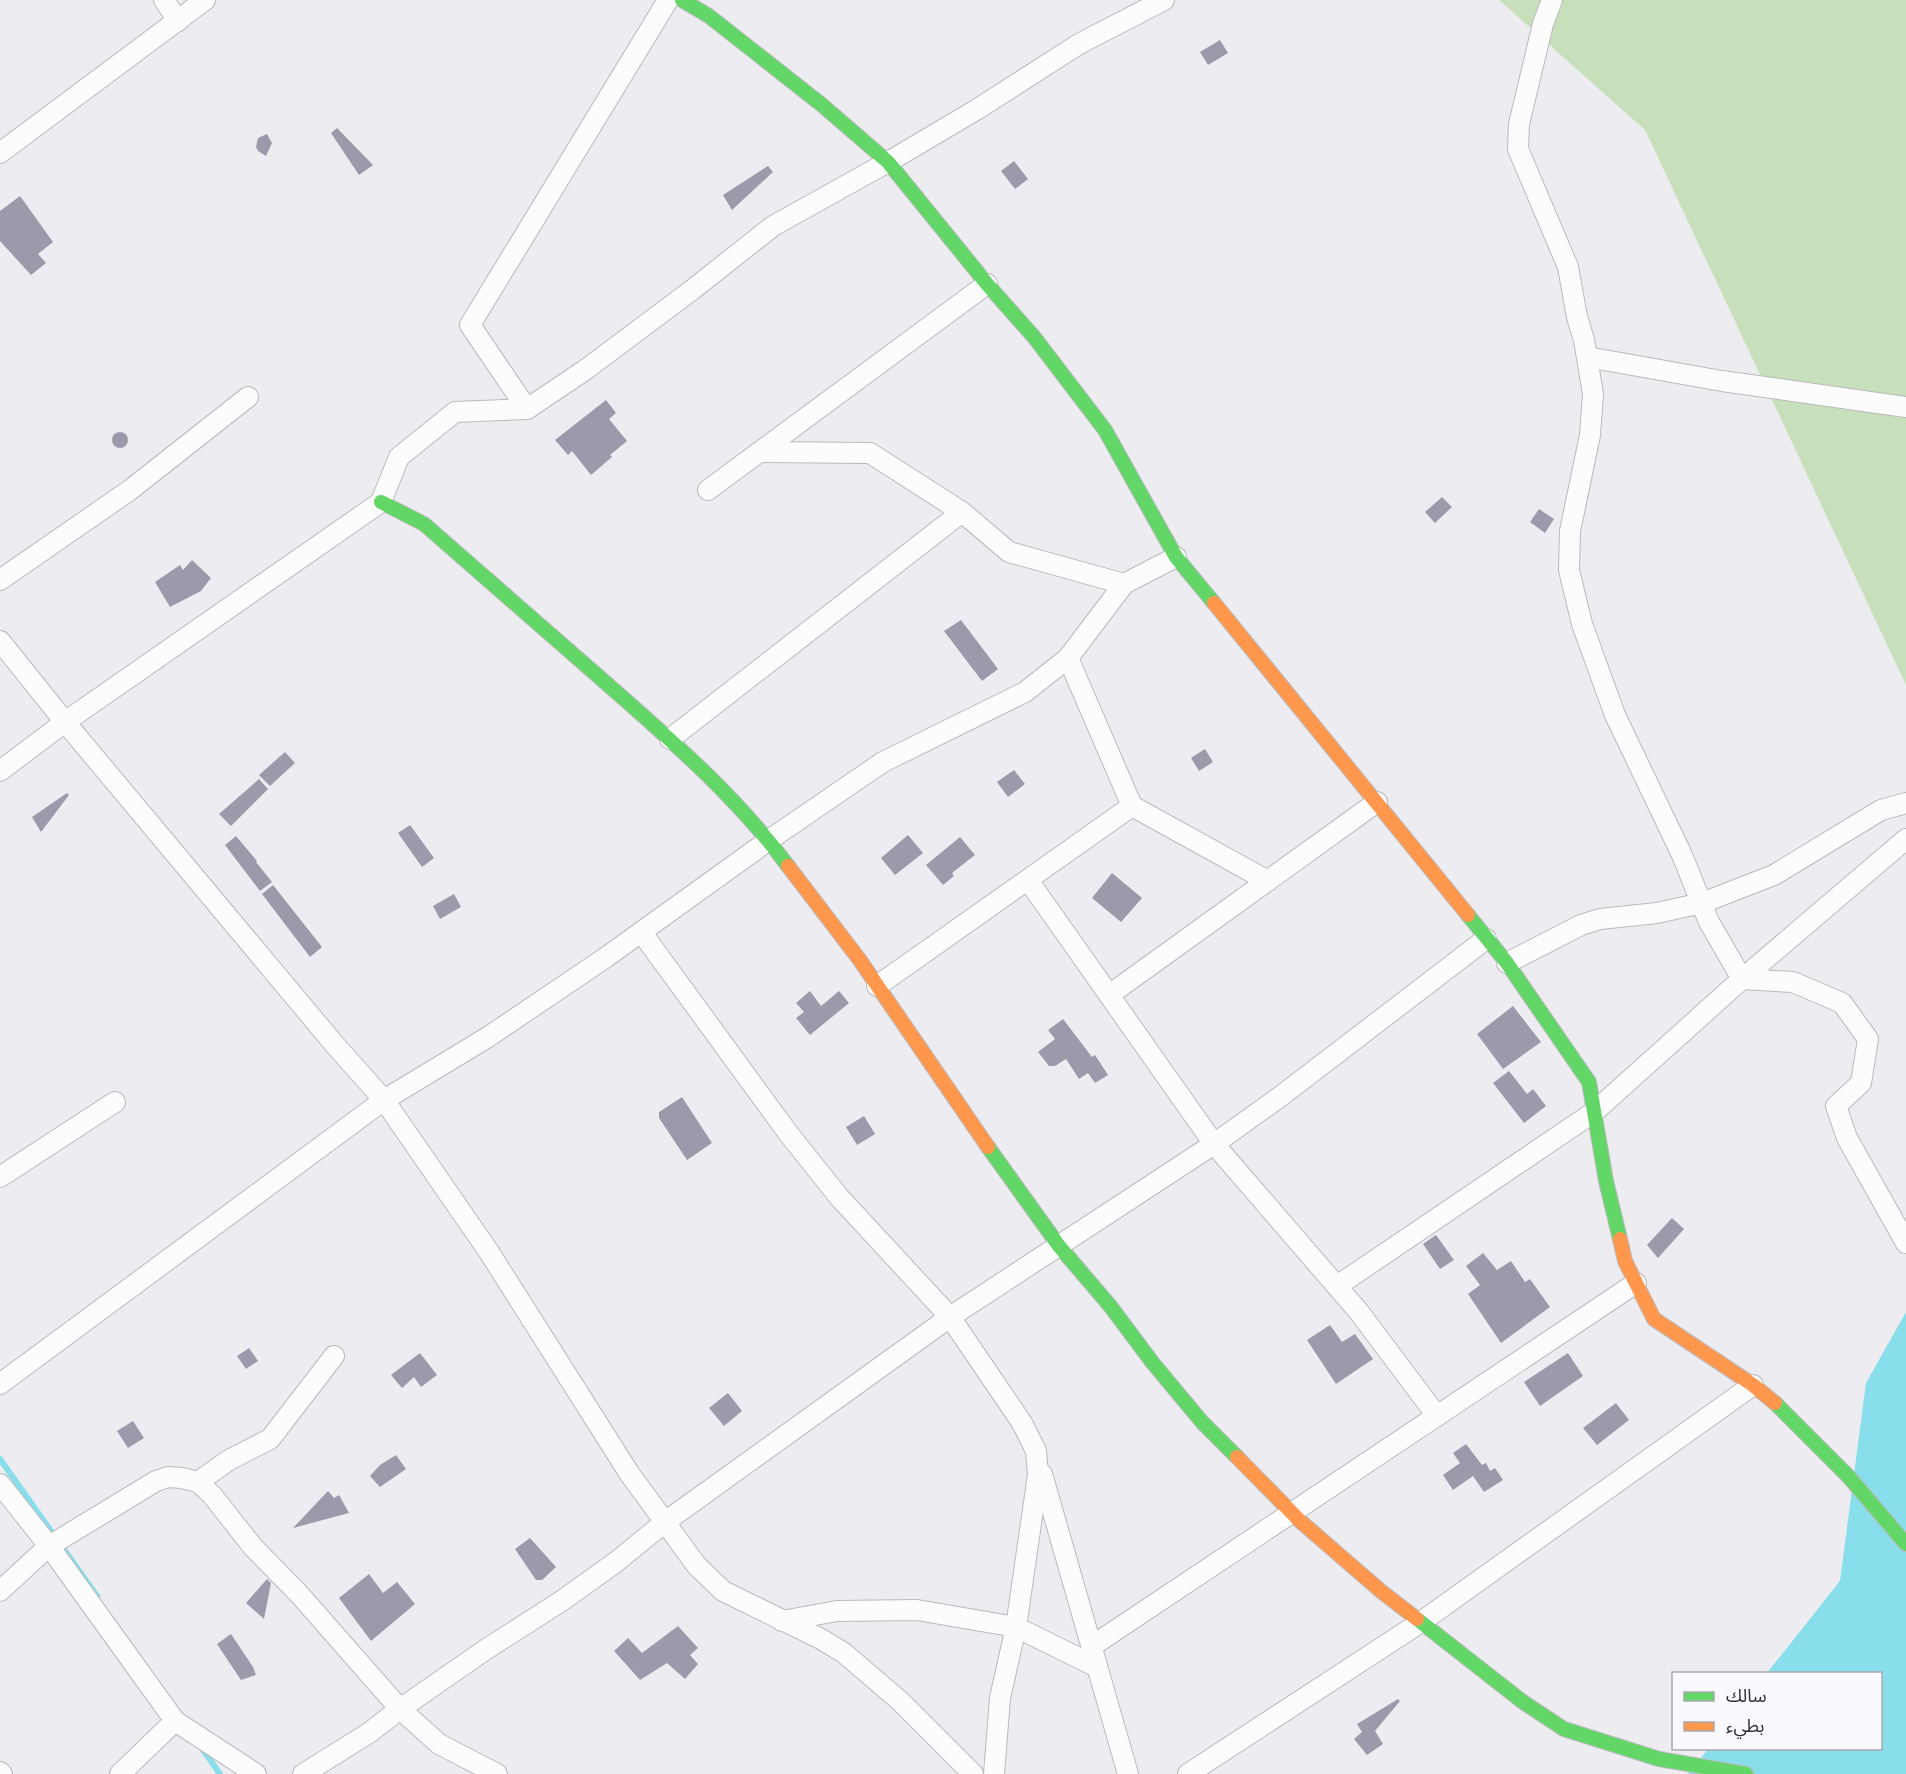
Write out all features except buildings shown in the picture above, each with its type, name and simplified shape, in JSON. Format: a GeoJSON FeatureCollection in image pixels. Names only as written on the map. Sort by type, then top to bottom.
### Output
{"type":"FeatureCollection","features":[{"type":"Feature","properties":{"kind":"street"},"geometry":{"type":"LineString","coordinates":[[164,0],[178,21]]}},
{"type":"Feature","properties":{"kind":"street"},"geometry":{"type":"LineString","coordinates":[[0,153],[205,0]]}},
{"type":"Feature","properties":{"kind":"street"},"geometry":{"type":"LineString","coordinates":[[527,409],[470,325],[668,0]]}},
{"type":"Feature","properties":{"kind":"street"},"geometry":{"type":"LineString","coordinates":[[682,0],[709,16],[822,105],[888,162],[987,284],[1034,337],[1106,430],[1176,557],[1507,963],[1589,1082],[1606,1181],[1624,1261],[1654,1318],[1753,1385],[1786,1412],[1849,1477],[1906,1544]]}},
{"type":"Feature","properties":{"kind":"street"},"geometry":{"type":"LineString","coordinates":[[0,771],[65,722],[381,502],[399,457],[455,412],[527,409],[585,370],[773,226],[976,110],[1078,44],[1164,0]]}},
{"type":"Feature","properties":{"kind":"street"},"geometry":{"type":"LineString","coordinates":[[1551,0],[1519,124],[1518,149],[1568,267],[1593,393],[1590,435],[1570,531],[1569,570],[1582,624],[1608,696],[1682,855],[1710,922],[1742,979]]}},
{"type":"Feature","properties":{"kind":"street"},"geometry":{"type":"LineString","coordinates":[[708,490],[987,284]]}},
{"type":"Feature","properties":{"kind":"street"},"geometry":{"type":"LineString","coordinates":[[1587,357],[1722,381],[1906,407]]}},
{"type":"Feature","properties":{"kind":"street"},"geometry":{"type":"LineString","coordinates":[[0,580],[130,490],[248,397]]}},
{"type":"Feature","properties":{"kind":"street"},"geometry":{"type":"LineString","coordinates":[[759,452],[870,453],[962,512],[1009,552],[1124,584]]}},
{"type":"Feature","properties":{"kind":"street"},"geometry":{"type":"LineString","coordinates":[[381,502],[424,524],[670,739],[724,790],[769,840],[877,986],[950,1094],[1059,1246],[1111,1307],[1152,1362],[1202,1422],[1292,1512],[1382,1592],[1523,1702],[1564,1729],[1659,1759],[1746,1774]]}},
{"type":"Feature","properties":{"kind":"street"},"geometry":{"type":"LineString","coordinates":[[670,739],[962,512]]}},
{"type":"Feature","properties":{"kind":"street"},"geometry":{"type":"LineString","coordinates":[[0,1384],[384,1100],[488,1037],[642,933],[769,840],[883,762],[1025,692],[1068,658],[1124,584],[1176,557]]}},
{"type":"Feature","properties":{"kind":"street"},"geometry":{"type":"LineString","coordinates":[[0,641],[335,1045],[384,1100],[489,1252],[630,1473],[697,1566],[723,1591],[821,1639],[844,1653],[900,1701],[973,1774]]}},
{"type":"Feature","properties":{"kind":"street"},"geometry":{"type":"LineString","coordinates":[[1068,658],[1132,806],[1268,881]]}},
{"type":"Feature","properties":{"kind":"street"},"geometry":{"type":"LineString","coordinates":[[1109,995],[1377,802]]}},
{"type":"Feature","properties":{"kind":"street"},"geometry":{"type":"LineString","coordinates":[[1507,963],[1581,925],[1600,919],[1657,913],[1702,903],[1774,875],[1881,810],[1906,803]]}},
{"type":"Feature","properties":{"kind":"street"},"geometry":{"type":"LineString","coordinates":[[877,986],[1132,806]]}},
{"type":"Feature","properties":{"kind":"street"},"geometry":{"type":"LineString","coordinates":[[1337,1286],[1594,1112],[1742,979],[1906,839]]}},
{"type":"Feature","properties":{"kind":"street"},"geometry":{"type":"LineString","coordinates":[[1028,879],[1214,1144],[1359,1312],[1437,1416]]}},
{"type":"Feature","properties":{"kind":"street"},"geometry":{"type":"LineString","coordinates":[[642,933],[788,1133],[839,1197],[950,1317],[1022,1423],[1036,1451],[1128,1774]]}},
{"type":"Feature","properties":{"kind":"street"},"geometry":{"type":"LineString","coordinates":[[303,1774],[369,1734],[400,1709],[485,1650],[563,1600],[616,1562],[665,1521],[950,1317],[1214,1144],[1281,1096],[1486,939]]}},
{"type":"Feature","properties":{"kind":"street"},"geometry":{"type":"LineString","coordinates":[[1742,979],[1793,982],[1842,1003],[1868,1039],[1861,1083],[1836,1106],[1848,1138],[1906,1243]]}},
{"type":"Feature","properties":{"kind":"street"},"geometry":{"type":"LineString","coordinates":[[0,1177],[115,1102]]}},
{"type":"Feature","properties":{"kind":"street"},"geometry":{"type":"LineString","coordinates":[[1092,1646],[1636,1283]]}},
{"type":"Feature","properties":{"kind":"street"},"geometry":{"type":"LineString","coordinates":[[198,1482],[228,1460],[270,1438],[334,1356]]}},
{"type":"Feature","properties":{"kind":"street"},"geometry":{"type":"LineString","coordinates":[[1188,1774],[1421,1622],[1753,1385]]}},
{"type":"Feature","properties":{"kind":"street"},"geometry":{"type":"LineString","coordinates":[[994,1774],[1000,1698],[1016,1627],[1039,1465]]}},
{"type":"Feature","properties":{"kind":"street"},"geometry":{"type":"LineString","coordinates":[[0,1591],[50,1546],[156,1481],[168,1477],[198,1482],[212,1495],[253,1547],[299,1594],[400,1709],[439,1744],[497,1774]]}},
{"type":"Feature","properties":{"kind":"street"},"geometry":{"type":"LineString","coordinates":[[0,1484],[50,1546],[175,1721],[256,1774]]}},
{"type":"Feature","properties":{"kind":"street"},"geometry":{"type":"LineString","coordinates":[[782,1621],[837,1611],[917,1610],[1016,1627],[1097,1667]]}},
{"type":"Feature","properties":{"kind":"street"},"geometry":{"type":"LineString","coordinates":[[120,1774],[175,1721]]}},
{"type":"Feature","properties":{"kind":"green space"},"geometry":{"type":"Polygon","coordinates":[[[1499,0],[1906,0],[1906,685],[1645,130],[1499,0]]]}},
{"type":"Feature","properties":{"kind":"water"},"geometry":{"type":"Polygon","coordinates":[[[1906,1312],[1906,1774],[1688,1774],[1707,1750],[1882,1750],[1882,1672],[1768,1672],[1840,1581],[1866,1383],[1906,1312]]]}},
{"type":"Feature","properties":{"kind":"waterway"},"geometry":{"type":"LineString","coordinates":[[0,1459],[97,1596]]}},
{"type":"Feature","properties":{"kind":"waterway"},"geometry":{"type":"LineString","coordinates":[[201,1747],[220,1774]]}},
{"type":"Feature","properties":{"kind":"traffic: fast"},"geometry":{"type":"LineString","coordinates":[[682,0],[709,16],[822,105],[888,162],[987,284],[1034,337],[1105,430],[1176,557],[1214,603]]}},
{"type":"Feature","properties":{"kind":"traffic: fast"},"geometry":{"type":"LineString","coordinates":[[381,502],[424,524],[655,726],[725,792],[788,866]]}},
{"type":"Feature","properties":{"kind":"traffic: fast"},"geometry":{"type":"LineString","coordinates":[[1468,915],[1507,963],[1589,1082],[1606,1181],[1620,1239]]}},
{"type":"Feature","properties":{"kind":"traffic: fast"},"geometry":{"type":"LineString","coordinates":[[988,1147],[1059,1246],[1111,1307],[1152,1362],[1202,1422],[1237,1457]]}},
{"type":"Feature","properties":{"kind":"traffic: fast"},"geometry":{"type":"LineString","coordinates":[[1775,1403],[1849,1477],[1906,1544]]}},
{"type":"Feature","properties":{"kind":"traffic: fast"},"geometry":{"type":"LineString","coordinates":[[1417,1619],[1523,1702],[1564,1729],[1659,1759],[1746,1774]]}},
{"type":"Feature","properties":{"kind":"traffic: slow"},"geometry":{"type":"LineString","coordinates":[[1214,603],[1468,915]]}},
{"type":"Feature","properties":{"kind":"traffic: slow"},"geometry":{"type":"LineString","coordinates":[[788,866],[859,959],[988,1147]]}},
{"type":"Feature","properties":{"kind":"traffic: slow"},"geometry":{"type":"LineString","coordinates":[[1620,1239],[1625,1261],[1654,1319],[1753,1385],[1775,1403]]}},
{"type":"Feature","properties":{"kind":"traffic: slow"},"geometry":{"type":"LineString","coordinates":[[1237,1457],[1300,1521],[1417,1619]]}}]}
